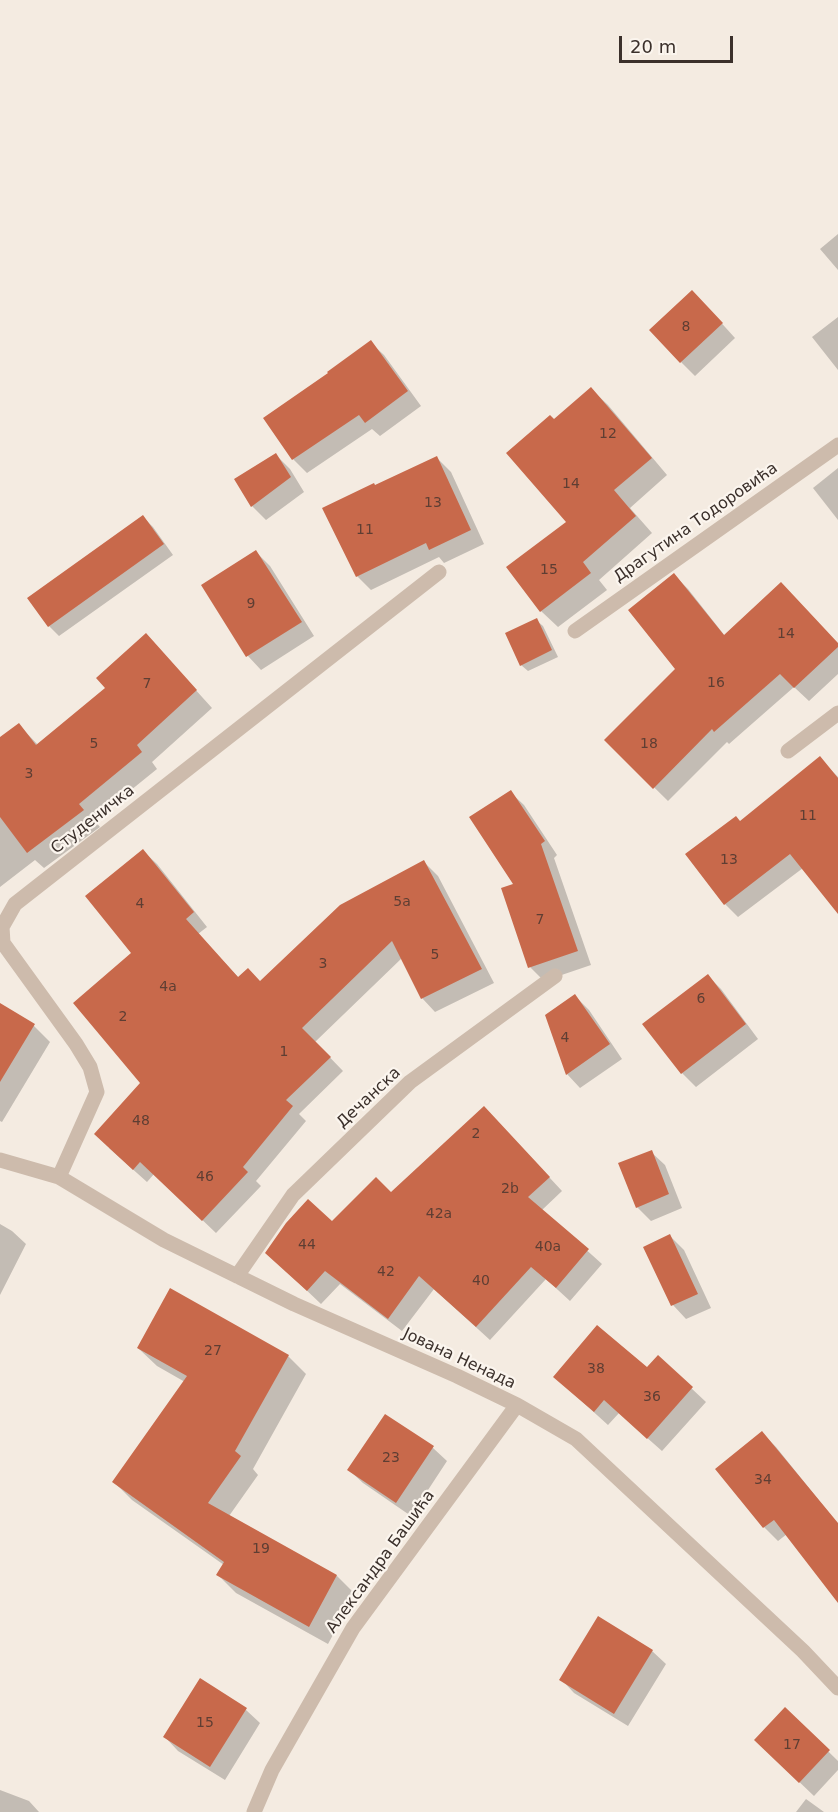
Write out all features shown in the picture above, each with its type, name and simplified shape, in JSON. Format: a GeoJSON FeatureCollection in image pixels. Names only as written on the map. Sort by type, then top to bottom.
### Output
{"type":"FeatureCollection","features":[{"type":"Feature","properties":{"kind":"street","name":"Драгутина Тодоровића"},"geometry":{"type":"LineString","coordinates":[[575,631],[838,445]]}},
{"type":"Feature","properties":{"kind":"street","name":"Студеничка"},"geometry":{"type":"LineString","coordinates":[[59,1177],[97,1092],[90,1067],[76,1044],[3,943],[2,927],[15,904],[439,572]]}},
{"type":"Feature","properties":{"kind":"street"},"geometry":{"type":"LineString","coordinates":[[788,751],[838,713]]}},
{"type":"Feature","properties":{"kind":"street","name":"Дечанска"},"geometry":{"type":"LineString","coordinates":[[237,1276],[293,1195],[410,1083],[555,976]]}},
{"type":"Feature","properties":{"kind":"street","name":"Јована Ненада"},"geometry":{"type":"LineString","coordinates":[[0,1160],[59,1177],[164,1240],[294,1304],[457,1376],[517,1405],[576,1439],[803,1651],[838,1688]]}},
{"type":"Feature","properties":{"kind":"street","name":"Александра Башића"},"geometry":{"type":"LineString","coordinates":[[254,1812],[272,1770],[353,1628],[517,1405]]}},
{"type":"Feature","properties":{"kind":"building"},"geometry":{"type":"Polygon","coordinates":[[[692,290],[723,323],[680,363],[649,330],[692,290]]]}},
{"type":"Feature","properties":{"kind":"building"},"geometry":{"type":"Polygon","coordinates":[[[371,340],[408,391],[365,423],[359,415],[292,460],[263,418],[371,340]]]}},
{"type":"Feature","properties":{"kind":"building"},"geometry":{"type":"Polygon","coordinates":[[[591,387],[652,458],[614,490],[636,516],[583,562],[591,573],[540,612],[506,567],[566,522],[506,453],[550,415],[554,419],[591,387]]]}},
{"type":"Feature","properties":{"kind":"building"},"geometry":{"type":"Polygon","coordinates":[[[276,453],[291,477],[251,507],[234,479],[276,453]]]}},
{"type":"Feature","properties":{"kind":"building"},"geometry":{"type":"Polygon","coordinates":[[[437,456],[471,530],[429,550],[426,543],[356,577],[322,508],[437,456]]]}},
{"type":"Feature","properties":{"kind":"building"},"geometry":{"type":"Polygon","coordinates":[[[143,515],[164,544],[48,627],[27,598],[143,515]]]}},
{"type":"Feature","properties":{"kind":"building"},"geometry":{"type":"Polygon","coordinates":[[[256,550],[302,622],[246,657],[201,585],[256,550]]]}},
{"type":"Feature","properties":{"kind":"building"},"geometry":{"type":"Polygon","coordinates":[[[674,573],[724,635],[781,582],[838,643],[838,647],[794,688],[780,674],[714,732],[712,729],[653,789],[604,740],[675,669],[628,610],[674,573]]]}},
{"type":"Feature","properties":{"kind":"building"},"geometry":{"type":"Polygon","coordinates":[[[537,618],[552,650],[520,666],[505,633],[537,618]]]}},
{"type":"Feature","properties":{"kind":"building"},"geometry":{"type":"Polygon","coordinates":[[[146,633],[197,690],[137,745],[142,752],[79,804],[84,810],[27,853],[0,817],[0,737],[19,723],[36,745],[105,688],[96,678],[146,633]]]}},
{"type":"Feature","properties":{"kind":"building"},"geometry":{"type":"Polygon","coordinates":[[[820,756],[838,778],[838,914],[790,854],[724,905],[685,854],[736,816],[740,821],[820,756]]]}},
{"type":"Feature","properties":{"kind":"building"},"geometry":{"type":"Polygon","coordinates":[[[511,790],[545,841],[541,844],[578,951],[528,968],[501,888],[513,884],[469,817],[511,790]]]}},
{"type":"Feature","properties":{"kind":"building"},"geometry":{"type":"Polygon","coordinates":[[[143,849],[194,912],[186,919],[238,977],[248,968],[260,981],[340,905],[424,860],[482,969],[421,999],[392,941],[302,1028],[331,1057],[286,1100],[293,1106],[243,1167],[248,1172],[202,1221],[140,1162],[133,1170],[94,1134],[140,1083],[73,1003],[131,953],[85,896],[143,849]]]}},
{"type":"Feature","properties":{"kind":"building"},"geometry":{"type":"Polygon","coordinates":[[[708,974],[746,1024],[681,1074],[642,1024],[708,974]]]}},
{"type":"Feature","properties":{"kind":"building"},"geometry":{"type":"Polygon","coordinates":[[[575,994],[610,1044],[566,1075],[545,1015],[575,994]]]}},
{"type":"Feature","properties":{"kind":"building"},"geometry":{"type":"Polygon","coordinates":[[[0,1003],[35,1024],[0,1082],[0,1003]]]}},
{"type":"Feature","properties":{"kind":"building"},"geometry":{"type":"Polygon","coordinates":[[[484,1106],[550,1177],[528,1197],[589,1249],[556,1288],[531,1267],[476,1327],[419,1276],[388,1319],[325,1271],[307,1291],[265,1253],[286,1223],[308,1199],[332,1221],[376,1177],[391,1192],[484,1106]]]}},
{"type":"Feature","properties":{"kind":"building"},"geometry":{"type":"Polygon","coordinates":[[[652,1150],[669,1194],[636,1208],[618,1163],[652,1150]]]}},
{"type":"Feature","properties":{"kind":"building"},"geometry":{"type":"Polygon","coordinates":[[[670,1234],[698,1294],[671,1306],[643,1247],[670,1234]]]}},
{"type":"Feature","properties":{"kind":"building"},"geometry":{"type":"Polygon","coordinates":[[[170,1288],[289,1355],[235,1451],[241,1456],[208,1503],[337,1575],[309,1627],[216,1575],[224,1562],[112,1482],[187,1376],[137,1348],[170,1288]]]}},
{"type":"Feature","properties":{"kind":"building"},"geometry":{"type":"Polygon","coordinates":[[[597,1325],[647,1367],[658,1355],[693,1387],[647,1439],[604,1400],[594,1412],[553,1377],[597,1325]]]}},
{"type":"Feature","properties":{"kind":"building"},"geometry":{"type":"Polygon","coordinates":[[[385,1414],[434,1446],[396,1503],[347,1470],[385,1414]]]}},
{"type":"Feature","properties":{"kind":"building"},"geometry":{"type":"Polygon","coordinates":[[[762,1431],[838,1523],[838,1603],[774,1520],[763,1528],[715,1469],[762,1431]]]}},
{"type":"Feature","properties":{"kind":"building"},"geometry":{"type":"Polygon","coordinates":[[[598,1616],[653,1650],[614,1714],[559,1680],[598,1616]]]}},
{"type":"Feature","properties":{"kind":"building"},"geometry":{"type":"Polygon","coordinates":[[[200,1678],[247,1708],[210,1767],[163,1737],[200,1678]]]}},
{"type":"Feature","properties":{"kind":"building"},"geometry":{"type":"Polygon","coordinates":[[[785,1707],[830,1750],[799,1783],[754,1740],[785,1707]]]}}]}
